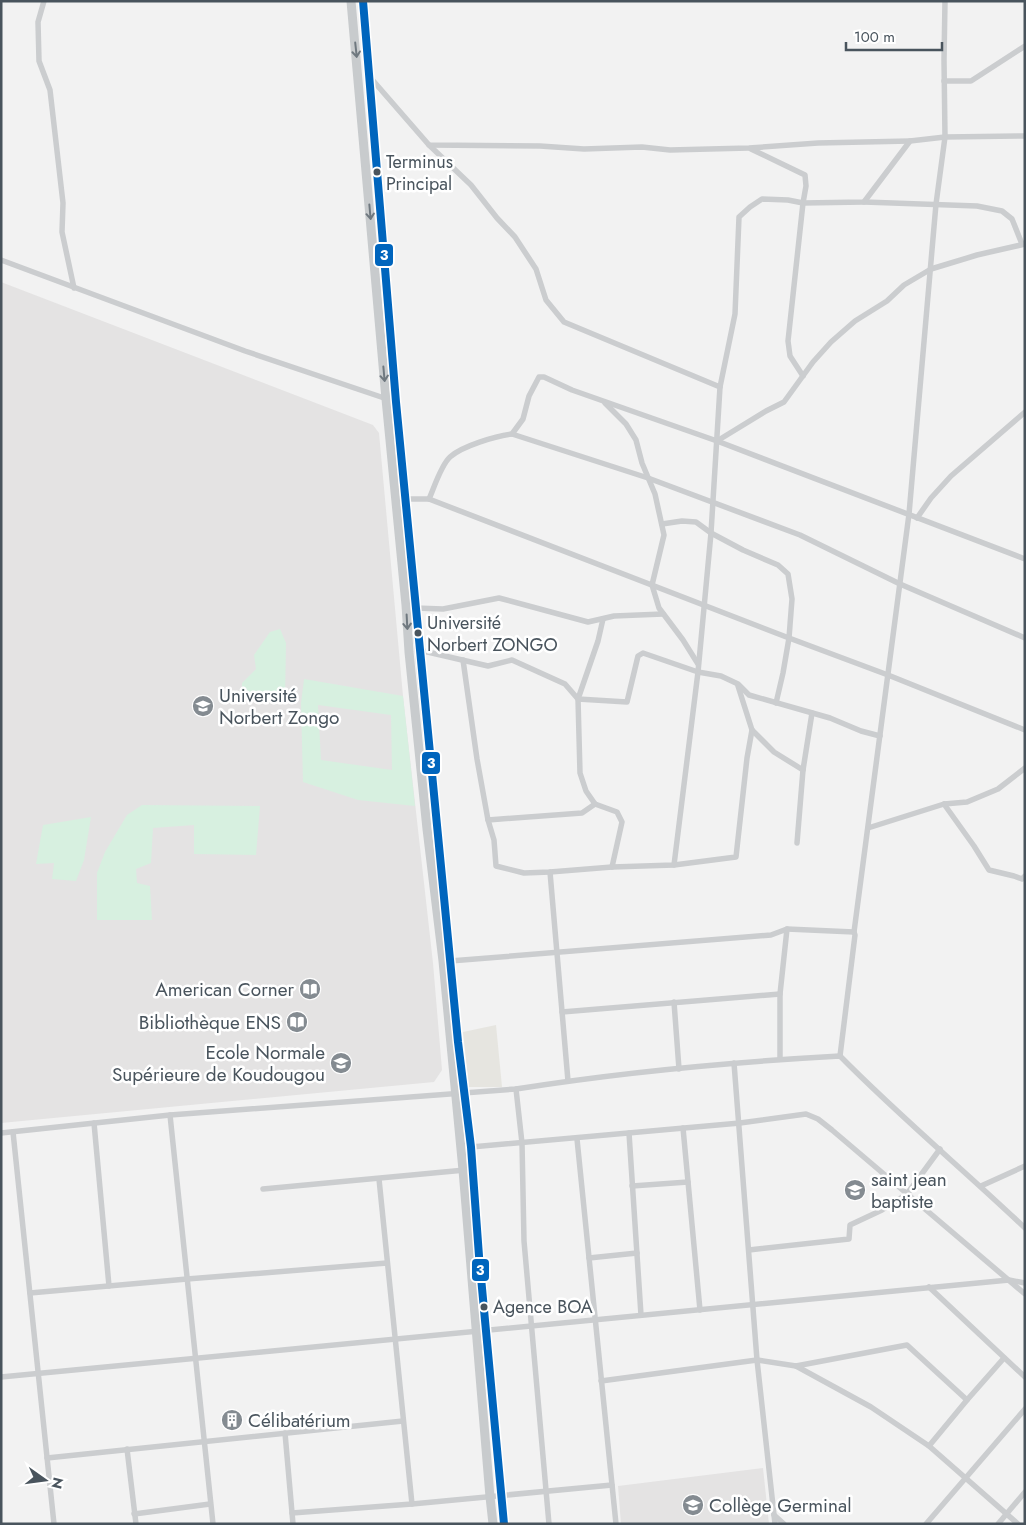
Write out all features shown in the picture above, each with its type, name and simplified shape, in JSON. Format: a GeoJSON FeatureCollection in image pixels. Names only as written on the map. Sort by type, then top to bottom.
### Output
{"type":"FeatureCollection","features":[{"type":"Feature","properties":{"kind":"main road"},"geometry":{"type":"LineString","coordinates":[[351,1],[409,652],[443,961],[455,1093],[468,1170],[479,1256],[504,1524]]}},
{"type":"Feature","properties":{"kind":"main road"},"geometry":{"type":"LineString","coordinates":[[363,1],[415,608],[458,1042],[471,1147],[468,1170],[476,1331],[493,1524]]}},
{"type":"Feature","properties":{"kind":"street"},"geometry":{"type":"LineString","coordinates":[[44,1],[38,22],[39,62],[50,90],[63,203],[62,232],[74,288]]}},
{"type":"Feature","properties":{"kind":"street"},"geometry":{"type":"LineString","coordinates":[[840,1056],[854,932],[908,514],[936,204],[945,137],[945,1]]}},
{"type":"Feature","properties":{"kind":"street"},"geometry":{"type":"LineString","coordinates":[[944,81],[971,81],[1025,46]]}},
{"type":"Feature","properties":{"kind":"street"},"geometry":{"type":"LineString","coordinates":[[368,74],[429,145],[471,185],[515,237],[536,269],[546,300],[564,322],[720,387]]}},
{"type":"Feature","properties":{"kind":"street"},"geometry":{"type":"LineString","coordinates":[[429,145],[540,146],[584,149],[642,146],[670,150],[910,141],[945,137],[1025,136]]}},
{"type":"Feature","properties":{"kind":"street"},"geometry":{"type":"LineString","coordinates":[[864,202],[910,141]]}},
{"type":"Feature","properties":{"kind":"street"},"geometry":{"type":"LineString","coordinates":[[749,148],[805,175],[806,186],[788,340],[790,356],[803,376]]}},
{"type":"Feature","properties":{"kind":"street"},"geometry":{"type":"LineString","coordinates":[[674,865],[698,672],[711,533],[720,387],[735,314],[739,217],[762,199],[788,200],[803,203],[864,202],[977,206],[1002,211],[1012,219],[1023,244],[931,269],[904,285],[887,301],[855,321],[831,342],[784,402],[717,441]]}},
{"type":"Feature","properties":{"kind":"street"},"geometry":{"type":"LineString","coordinates":[[1,260],[245,351],[396,402]]}},
{"type":"Feature","properties":{"kind":"street"},"geometry":{"type":"LineString","coordinates":[[512,434],[522,419],[529,396],[538,377],[544,377],[572,390],[717,441],[1025,558]]}},
{"type":"Feature","properties":{"kind":"street"},"geometry":{"type":"LineString","coordinates":[[603,401],[626,424],[636,440],[642,463],[655,494],[664,535],[652,585],[659,608],[698,664]]}},
{"type":"Feature","properties":{"kind":"street"},"geometry":{"type":"LineString","coordinates":[[917,518],[950,476],[1025,412]]}},
{"type":"Feature","properties":{"kind":"street"},"geometry":{"type":"LineString","coordinates":[[430,499],[438,476],[450,458],[471,446],[498,436],[512,434],[648,478],[800,535],[900,584],[1025,638]]}},
{"type":"Feature","properties":{"kind":"street"},"geometry":{"type":"LineString","coordinates":[[405,499],[430,499],[888,675],[1025,730]]}},
{"type":"Feature","properties":{"kind":"street"},"geometry":{"type":"LineString","coordinates":[[662,524],[682,521],[696,522],[711,533],[742,550],[778,565],[788,574],[792,599],[789,638],[776,703]]}},
{"type":"Feature","properties":{"kind":"street"},"geometry":{"type":"LineString","coordinates":[[415,608],[443,609],[499,598],[588,622],[614,616],[663,614]]}},
{"type":"Feature","properties":{"kind":"street"},"geometry":{"type":"LineString","coordinates":[[603,619],[598,642],[578,699],[580,772],[586,791],[595,804],[617,812],[622,822],[612,866]]}},
{"type":"Feature","properties":{"kind":"street"},"geometry":{"type":"LineString","coordinates":[[419,650],[488,666],[512,660],[565,684],[578,699],[627,702],[638,656],[643,653],[698,672],[722,676],[738,684],[748,695],[830,718],[861,732],[880,736]]}},
{"type":"Feature","properties":{"kind":"street"},"geometry":{"type":"LineString","coordinates":[[463,660],[477,759],[488,820],[494,840],[496,866],[524,873],[612,866],[674,865],[736,857],[752,730],[738,684]]}},
{"type":"Feature","properties":{"kind":"street"},"geometry":{"type":"LineString","coordinates":[[797,843],[812,713]]}},
{"type":"Feature","properties":{"kind":"street"},"geometry":{"type":"LineString","coordinates":[[752,730],[774,752],[804,770]]}},
{"type":"Feature","properties":{"kind":"street"},"geometry":{"type":"LineString","coordinates":[[868,828],[944,804],[967,802],[998,789],[1025,768]]}},
{"type":"Feature","properties":{"kind":"street"},"geometry":{"type":"LineString","coordinates":[[488,820],[582,813],[595,804]]}},
{"type":"Feature","properties":{"kind":"street"},"geometry":{"type":"LineString","coordinates":[[944,804],[989,870],[1022,879],[1025,876]]}},
{"type":"Feature","properties":{"kind":"street"},"geometry":{"type":"LineString","coordinates":[[550,872],[560,970],[568,1081]]}},
{"type":"Feature","properties":{"kind":"street"},"geometry":{"type":"LineString","coordinates":[[450,961],[771,935],[787,929],[854,932]]}},
{"type":"Feature","properties":{"kind":"street"},"geometry":{"type":"LineString","coordinates":[[780,1059],[780,994],[787,929]]}},
{"type":"Feature","properties":{"kind":"street"},"geometry":{"type":"LineString","coordinates":[[562,1012],[780,994]]}},
{"type":"Feature","properties":{"kind":"street"},"geometry":{"type":"LineString","coordinates":[[674,1002],[680,1069]]}},
{"type":"Feature","properties":{"kind":"street"},"geometry":{"type":"LineString","coordinates":[[1,1133],[170,1115],[516,1089],[568,1081],[734,1063],[840,1056],[870,1086],[1025,1228]]}},
{"type":"Feature","properties":{"kind":"street"},"geometry":{"type":"LineString","coordinates":[[734,1063],[757,1360],[775,1524]]}},
{"type":"Feature","properties":{"kind":"street"},"geometry":{"type":"LineString","coordinates":[[516,1089],[522,1143],[524,1241],[549,1524]]}},
{"type":"Feature","properties":{"kind":"street"},"geometry":{"type":"LineString","coordinates":[[471,1147],[577,1139],[806,1114],[818,1119],[832,1130],[1025,1294]]}},
{"type":"Feature","properties":{"kind":"street"},"geometry":{"type":"LineString","coordinates":[[170,1115],[212,1524]]}},
{"type":"Feature","properties":{"kind":"street"},"geometry":{"type":"LineString","coordinates":[[94,1123],[108,1286]]}},
{"type":"Feature","properties":{"kind":"street"},"geometry":{"type":"LineString","coordinates":[[682,1128],[700,1310]]}},
{"type":"Feature","properties":{"kind":"street"},"geometry":{"type":"LineString","coordinates":[[13,1132],[54,1524]]}},
{"type":"Feature","properties":{"kind":"street"},"geometry":{"type":"LineString","coordinates":[[629,1133],[641,1315]]}},
{"type":"Feature","properties":{"kind":"street"},"geometry":{"type":"LineString","coordinates":[[577,1139],[616,1524]]}},
{"type":"Feature","properties":{"kind":"street"},"geometry":{"type":"LineString","coordinates":[[749,1250],[849,1239],[850,1225],[882,1210],[907,1194],[940,1150]]}},
{"type":"Feature","properties":{"kind":"street"},"geometry":{"type":"LineString","coordinates":[[981,1186],[1025,1166]]}},
{"type":"Feature","properties":{"kind":"street"},"geometry":{"type":"LineString","coordinates":[[263,1189],[468,1170]]}},
{"type":"Feature","properties":{"kind":"street"},"geometry":{"type":"LineString","coordinates":[[379,1179],[412,1504]]}},
{"type":"Feature","properties":{"kind":"street"},"geometry":{"type":"LineString","coordinates":[[632,1186],[688,1182]]}},
{"type":"Feature","properties":{"kind":"street"},"geometry":{"type":"LineString","coordinates":[[589,1258],[637,1253]]}},
{"type":"Feature","properties":{"kind":"street"},"geometry":{"type":"LineString","coordinates":[[30,1293],[388,1264]]}},
{"type":"Feature","properties":{"kind":"street"},"geometry":{"type":"LineString","coordinates":[[1,1377],[929,1287],[1009,1280],[1025,1283]]}},
{"type":"Feature","properties":{"kind":"street"},"geometry":{"type":"LineString","coordinates":[[929,1287],[1025,1377]]}},
{"type":"Feature","properties":{"kind":"street"},"geometry":{"type":"LineString","coordinates":[[601,1381],[757,1360],[796,1366],[907,1345],[966,1400]]}},
{"type":"Feature","properties":{"kind":"street"},"geometry":{"type":"LineString","coordinates":[[929,1446],[966,1400],[1004,1358]]}},
{"type":"Feature","properties":{"kind":"street"},"geometry":{"type":"LineString","coordinates":[[796,1366],[871,1407],[929,1446],[1018,1524]]}},
{"type":"Feature","properties":{"kind":"street"},"geometry":{"type":"LineString","coordinates":[[926,1524],[1025,1410]]}},
{"type":"Feature","properties":{"kind":"street"},"geometry":{"type":"LineString","coordinates":[[47,1458],[403,1420]]}},
{"type":"Feature","properties":{"kind":"street"},"geometry":{"type":"LineString","coordinates":[[285,1433],[293,1524]]}},
{"type":"Feature","properties":{"kind":"street"},"geometry":{"type":"LineString","coordinates":[[127,1449],[136,1524]]}},
{"type":"Feature","properties":{"kind":"street"},"geometry":{"type":"LineString","coordinates":[[292,1513],[612,1485]]}},
{"type":"Feature","properties":{"kind":"street"},"geometry":{"type":"LineString","coordinates":[[998,1524],[1025,1492]]}},
{"type":"Feature","properties":{"kind":"street"},"geometry":{"type":"LineString","coordinates":[[134,1514],[210,1504]]}},
{"type":"Feature","properties":{"kind":"street"},"geometry":{"type":"LineString","coordinates":[[774,1515],[784,1524]]}},
{"type":"Feature","properties":{"kind":"shaded area","name":"Université Norbert Zongo"},"geometry":{"type":"Polygon","coordinates":[[[1,282],[373,425],[379,433],[403,696],[433,963],[442,1070],[434,1082],[1,1123],[1,282]]]}},
{"type":"Feature","properties":{"kind":"shaded area"},"geometry":{"type":"Polygon","coordinates":[[[496,1025],[502,1087],[469,1087],[463,1032],[496,1025]]]}},
{"type":"Feature","properties":{"kind":"shaded area","name":"Collège Germinal"},"geometry":{"type":"Polygon","coordinates":[[[763,1468],[769,1524],[621,1524],[618,1486],[763,1468]]]}},
{"type":"Feature","properties":{"kind":"green space"},"geometry":{"type":"Polygon","coordinates":[[[280,629],[286,643],[285,700],[242,700],[242,683],[256,669],[254,655],[270,632],[280,629]]]}},
{"type":"Feature","properties":{"kind":"green space"},"geometry":{"type":"Polygon","coordinates":[[[304,679],[403,696],[415,806],[358,800],[303,782],[301,703],[304,679]],[[318,705],[321,760],[392,770],[391,715],[318,705]]]}},
{"type":"Feature","properties":{"kind":"green space"},"geometry":{"type":"Polygon","coordinates":[[[142,805],[260,806],[256,855],[194,854],[194,825],[153,828],[151,863],[136,869],[137,883],[150,886],[152,920],[97,920],[97,873],[105,852],[127,815],[142,805]]]}},
{"type":"Feature","properties":{"kind":"green space"},"geometry":{"type":"Polygon","coordinates":[[[91,817],[84,860],[76,881],[52,879],[54,863],[36,864],[43,825],[91,817]]]}},
{"type":"Feature","properties":{"kind":"transit line","name":"3"},"geometry":{"type":"LineString","coordinates":[[363,1],[396,402],[458,1042],[471,1147],[479,1256],[504,1524]]}},
{"type":"Feature","properties":{"kind":"place","name":"Terminus Principal"},"geometry":{"type":"Point","coordinates":[377,172]}},
{"type":"Feature","properties":{"kind":"place","name":"Université Norbert ZONGO"},"geometry":{"type":"Point","coordinates":[418,633]}},
{"type":"Feature","properties":{"kind":"place","name":"Université Norbert Zongo"},"geometry":{"type":"Point","coordinates":[203,706]}},
{"type":"Feature","properties":{"kind":"place","name":"American Corner"},"geometry":{"type":"Point","coordinates":[310,989]}},
{"type":"Feature","properties":{"kind":"place","name":"Bibliothèque ENS"},"geometry":{"type":"Point","coordinates":[297,1022]}},
{"type":"Feature","properties":{"kind":"place","name":"Ecole Normale Supérieure de Koudougou"},"geometry":{"type":"Point","coordinates":[341,1063]}},
{"type":"Feature","properties":{"kind":"place","name":"saint jean baptiste"},"geometry":{"type":"Point","coordinates":[855,1190]}},
{"type":"Feature","properties":{"kind":"place","name":"Agence BOA"},"geometry":{"type":"Point","coordinates":[484,1307]}},
{"type":"Feature","properties":{"kind":"place","name":"Célibatérium"},"geometry":{"type":"Point","coordinates":[232,1420]}},
{"type":"Feature","properties":{"kind":"place","name":"Collège Germinal"},"geometry":{"type":"Point","coordinates":[693,1505]}}]}
